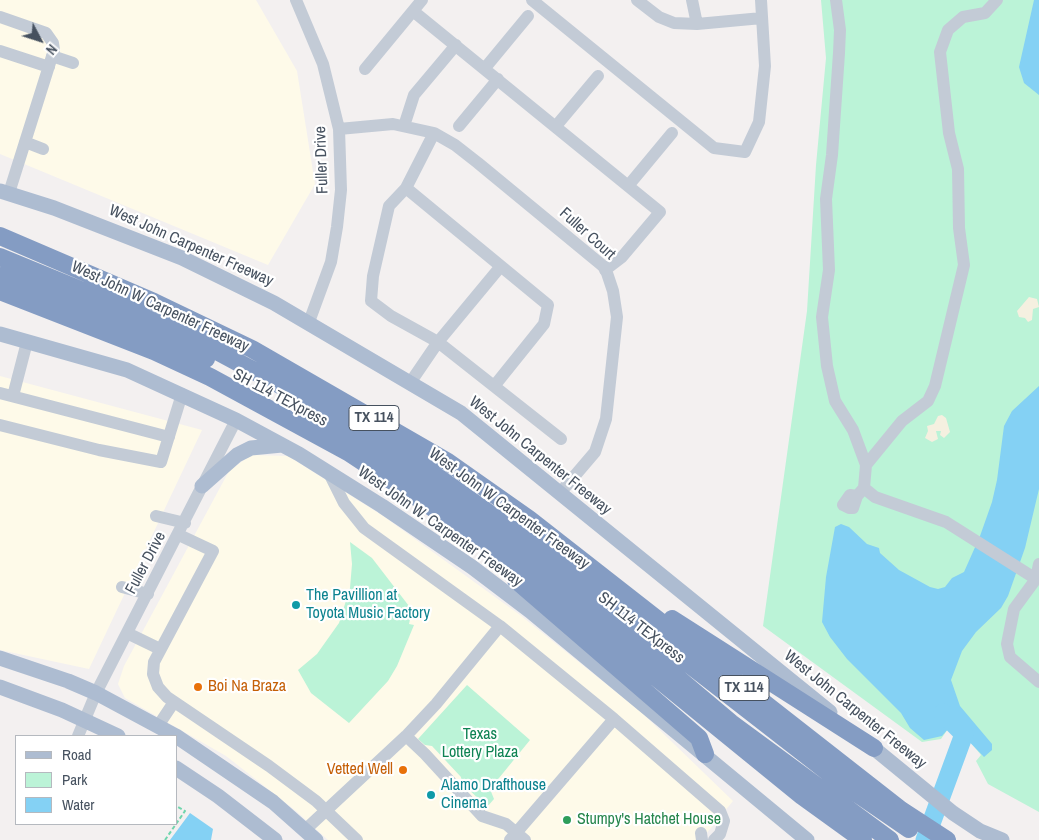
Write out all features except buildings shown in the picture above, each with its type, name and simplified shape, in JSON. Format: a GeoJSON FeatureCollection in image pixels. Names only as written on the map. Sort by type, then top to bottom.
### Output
{"type":"FeatureCollection","features":[{"type":"Feature","properties":{"kind":"highway"},"geometry":{"type":"LineString","coordinates":[[0,224],[132,282],[144,298]]}},
{"type":"Feature","properties":{"kind":"highway","name":"West John W Carpenter Freeway"},"geometry":{"type":"LineString","coordinates":[[0,236],[144,298],[252,349],[448,462],[529,519],[897,815],[937,838]]}},
{"type":"Feature","properties":{"kind":"highway","name":"SH 114 TEXpress"},"geometry":{"type":"LineString","coordinates":[[0,257],[117,305],[215,350],[380,438],[551,557],[842,783],[897,815]]}},
{"type":"Feature","properties":{"kind":"highway","name":"SH 114 TEXpress"},"geometry":{"type":"LineString","coordinates":[[0,276],[110,317],[209,360],[296,405],[372,450],[488,527],[611,622],[731,723],[888,839]]}},
{"type":"Feature","properties":{"kind":"highway","name":"TX 114"},"geometry":{"type":"LineString","coordinates":[[0,291],[154,352],[262,404],[348,452],[470,532],[576,612],[802,796],[863,840]]}},
{"type":"Feature","properties":{"kind":"highway"},"geometry":{"type":"LineString","coordinates":[[0,300],[28,310],[59,313]]}},
{"type":"Feature","properties":{"kind":"highway"},"geometry":{"type":"LineString","coordinates":[[470,532],[481,550],[699,738],[705,754]]}},
{"type":"Feature","properties":{"kind":"highway"},"geometry":{"type":"LineString","coordinates":[[587,565],[874,748]]}},
{"type":"Feature","properties":{"kind":"main road","name":"West John Carpenter Freeway"},"geometry":{"type":"LineString","coordinates":[[4,192],[103,226],[182,258],[309,322],[461,413],[953,813],[980,831],[1002,840]]}},
{"type":"Feature","properties":{"kind":"main road","name":"West John W. Carpenter Freeway"},"geometry":{"type":"LineString","coordinates":[[0,334],[127,370],[182,394],[282,445],[382,506],[530,611],[807,840]]}},
{"type":"Feature","properties":{"kind":"main road"},"geometry":{"type":"LineString","coordinates":[[202,486],[237,455],[266,445],[282,445]]}},
{"type":"Feature","properties":{"kind":"main road"},"geometry":{"type":"LineString","coordinates":[[0,658],[68,680],[174,735]]}},
{"type":"Feature","properties":{"kind":"main road"},"geometry":{"type":"LineString","coordinates":[[0,687],[116,735]]}},
{"type":"Feature","properties":{"kind":"main road"},"geometry":{"type":"LineString","coordinates":[[178,737],[273,802],[311,835]]}},
{"type":"Feature","properties":{"kind":"main road"},"geometry":{"type":"LineString","coordinates":[[178,769],[218,796],[275,840]]}},
{"type":"Feature","properties":{"kind":"street","name":"Fuller Drive"},"geometry":{"type":"LineString","coordinates":[[296,0],[323,64],[340,129],[341,190],[337,227],[331,262],[309,322]]}},
{"type":"Feature","properties":{"kind":"street"},"geometry":{"type":"LineString","coordinates":[[364,69],[422,0]]}},
{"type":"Feature","properties":{"kind":"street"},"geometry":{"type":"LineString","coordinates":[[532,0],[714,148],[744,152],[759,122],[765,66],[761,0]]}},
{"type":"Feature","properties":{"kind":"street"},"geometry":{"type":"LineString","coordinates":[[637,0],[659,17],[674,23],[697,24],[762,18]]}},
{"type":"Feature","properties":{"kind":"street"},"geometry":{"type":"LineString","coordinates":[[692,0],[697,24]]}},
{"type":"Feature","properties":{"kind":"street"},"geometry":{"type":"LineString","coordinates":[[836,0],[840,30],[839,53],[832,155],[826,199],[828,270],[822,317],[827,366],[835,401],[853,430],[866,465]]}},
{"type":"Feature","properties":{"kind":"street"},"geometry":{"type":"LineString","coordinates":[[996,0],[985,13],[963,17],[948,30],[940,52],[949,133],[958,169],[959,228],[964,265],[935,386],[928,401],[902,421],[866,465],[860,492],[946,522],[970,539],[1020,567],[1036,579]]}},
{"type":"Feature","properties":{"kind":"street"},"geometry":{"type":"LineString","coordinates":[[413,10],[660,212],[622,257],[605,270]]}},
{"type":"Feature","properties":{"kind":"street"},"geometry":{"type":"LineString","coordinates":[[486,68],[528,16]]}},
{"type":"Feature","properties":{"kind":"street"},"geometry":{"type":"LineString","coordinates":[[0,17],[46,33],[53,43],[51,61],[25,142],[4,192]]}},
{"type":"Feature","properties":{"kind":"street"},"geometry":{"type":"LineString","coordinates":[[404,126],[414,95],[456,45]]}},
{"type":"Feature","properties":{"kind":"street"},"geometry":{"type":"LineString","coordinates":[[0,51],[51,61],[73,63]]}},
{"type":"Feature","properties":{"kind":"street"},"geometry":{"type":"LineString","coordinates":[[556,126],[598,76]]}},
{"type":"Feature","properties":{"kind":"street"},"geometry":{"type":"LineString","coordinates":[[459,126],[498,79]]}},
{"type":"Feature","properties":{"kind":"street","name":"Fuller Court"},"geometry":{"type":"LineString","coordinates":[[340,129],[393,124],[434,133],[455,145],[605,270],[613,291],[617,317],[606,419],[595,452],[560,493]]}},
{"type":"Feature","properties":{"kind":"street"},"geometry":{"type":"LineString","coordinates":[[434,133],[406,188],[389,206],[373,276],[371,301],[391,316],[438,342],[495,385],[561,439]]}},
{"type":"Feature","properties":{"kind":"street"},"geometry":{"type":"LineString","coordinates":[[628,186],[672,133]]}},
{"type":"Feature","properties":{"kind":"street"},"geometry":{"type":"LineString","coordinates":[[25,142],[43,149]]}},
{"type":"Feature","properties":{"kind":"street"},"geometry":{"type":"LineString","coordinates":[[406,188],[548,305],[544,324],[495,385]]}},
{"type":"Feature","properties":{"kind":"street"},"geometry":{"type":"LineString","coordinates":[[410,383],[438,342],[501,266]]}},
{"type":"Feature","properties":{"kind":"street"},"geometry":{"type":"LineString","coordinates":[[13,396],[27,342]]}},
{"type":"Feature","properties":{"kind":"street"},"geometry":{"type":"LineString","coordinates":[[0,393],[169,437]]}},
{"type":"Feature","properties":{"kind":"street"},"geometry":{"type":"LineString","coordinates":[[0,425],[100,450],[161,462],[182,394]]}},
{"type":"Feature","properties":{"kind":"street","name":"Fuller Drive"},"geometry":{"type":"LineString","coordinates":[[78,735],[83,720],[96,693],[186,522],[236,420]]}},
{"type":"Feature","properties":{"kind":"street"},"geometry":{"type":"LineString","coordinates":[[329,473],[344,503],[364,528],[500,626],[614,719],[720,811],[724,821],[720,834],[714,840]]}},
{"type":"Feature","properties":{"kind":"street"},"geometry":{"type":"LineString","coordinates":[[156,516],[186,522]]}},
{"type":"Feature","properties":{"kind":"street"},"geometry":{"type":"LineString","coordinates":[[179,534],[213,551],[154,662],[153,674],[158,688],[174,702],[269,766],[328,810],[357,840]]}},
{"type":"Feature","properties":{"kind":"street"},"geometry":{"type":"LineString","coordinates":[[1039,564],[1036,579],[1014,609],[1007,644],[1010,657],[1039,682]]}},
{"type":"Feature","properties":{"kind":"street"},"geometry":{"type":"LineString","coordinates":[[122,587],[148,594]]}},
{"type":"Feature","properties":{"kind":"street"},"geometry":{"type":"LineString","coordinates":[[311,835],[328,810],[406,736],[436,704],[500,626]]}},
{"type":"Feature","properties":{"kind":"street"},"geometry":{"type":"LineString","coordinates":[[127,633],[160,649]]}},
{"type":"Feature","properties":{"kind":"street"},"geometry":{"type":"LineString","coordinates":[[158,726],[174,702]]}},
{"type":"Feature","properties":{"kind":"street"},"geometry":{"type":"LineString","coordinates":[[406,736],[482,816],[506,824],[517,838],[594,752],[614,719]]}},
{"type":"Feature","properties":{"kind":"path"},"geometry":{"type":"LineString","coordinates":[[178,807],[185,812],[178,822]]}},
{"type":"Feature","properties":{"kind":"path"},"geometry":{"type":"LineString","coordinates":[[165,840],[176,825]]}},
{"type":"Feature","properties":{"kind":"shaded area"},"geometry":{"type":"Polygon","coordinates":[[[0,0],[256,0],[297,71],[315,184],[268,265],[0,154],[0,0]]]}},
{"type":"Feature","properties":{"kind":"shaded area"},"geometry":{"type":"Polygon","coordinates":[[[0,376],[202,430],[89,669],[0,650],[0,376]]]}},
{"type":"Feature","properties":{"kind":"shaded area"},"geometry":{"type":"Polygon","coordinates":[[[251,455],[288,456],[383,516],[520,615],[641,712],[733,801],[701,840],[328,840],[296,811],[226,756],[125,698],[118,684],[124,666],[229,471],[251,455]]]}},
{"type":"Feature","properties":{"kind":"green space"},"geometry":{"type":"Polygon","coordinates":[[[821,0],[1039,0],[1039,812],[988,784],[976,761],[981,755],[961,731],[956,728],[948,729],[941,739],[922,742],[763,626],[807,311],[816,165],[826,58],[821,0]]]}},
{"type":"Feature","properties":{"kind":"green space"},"geometry":{"type":"Polygon","coordinates":[[[350,542],[372,558],[412,610],[409,624],[414,625],[397,666],[388,681],[349,723],[311,693],[298,670],[317,654],[339,623],[350,588],[352,564],[350,542]]]}},
{"type":"Feature","properties":{"kind":"green space","name":"Texas Lottery Plaza"},"geometry":{"type":"Polygon","coordinates":[[[467,685],[530,740],[490,789],[494,799],[487,807],[461,782],[461,777],[432,746],[425,745],[418,739],[467,685]]]}},
{"type":"Feature","properties":{"kind":"sand"},"geometry":{"type":"Polygon","coordinates":[[[1029,297],[1037,299],[1039,307],[1033,309],[1032,320],[1028,322],[1025,318],[1019,317],[1017,311],[1029,297]]]}},
{"type":"Feature","properties":{"kind":"sand"},"geometry":{"type":"Polygon","coordinates":[[[942,415],[946,418],[950,432],[944,438],[940,435],[941,431],[936,431],[938,439],[932,442],[925,438],[928,431],[927,426],[934,424],[938,416],[942,415]]]}},
{"type":"Feature","properties":{"kind":"water"},"geometry":{"type":"Polygon","coordinates":[[[1034,0],[1039,0],[1039,95],[1024,83],[1019,67],[1034,0]]]}},
{"type":"Feature","properties":{"kind":"water"},"geometry":{"type":"Polygon","coordinates":[[[1039,386],[1039,489],[1025,548],[1008,596],[1001,608],[976,632],[962,651],[951,680],[960,706],[992,744],[992,750],[984,757],[956,728],[948,729],[942,736],[924,740],[910,728],[901,713],[847,659],[830,637],[822,622],[826,577],[835,527],[841,524],[849,527],[867,544],[879,548],[880,553],[899,570],[930,587],[938,589],[945,587],[952,578],[964,572],[992,502],[997,480],[1004,426],[1012,411],[1039,386]]]}},
{"type":"Feature","properties":{"kind":"water"},"geometry":{"type":"Polygon","coordinates":[[[190,813],[213,829],[211,840],[170,840],[190,813]]]}},
{"type":"Feature","properties":{"kind":"waterway"},"geometry":{"type":"LineString","coordinates":[[925,840],[964,734],[943,713]]}},
{"type":"Feature","properties":{"kind":"place","name":"The Pavillion at Toyota Music Factory"},"geometry":{"type":"Point","coordinates":[296,605]}},
{"type":"Feature","properties":{"kind":"place","name":"Boi Na Braza"},"geometry":{"type":"Point","coordinates":[198,687]}},
{"type":"Feature","properties":{"kind":"place","name":"Vetted Well"},"geometry":{"type":"Point","coordinates":[403,770]}},
{"type":"Feature","properties":{"kind":"place","name":"Alamo Drafthouse Cinema"},"geometry":{"type":"Point","coordinates":[431,795]}},
{"type":"Feature","properties":{"kind":"place","name":"Stumpy's Hatchet House"},"geometry":{"type":"Point","coordinates":[567,820]}}]}
